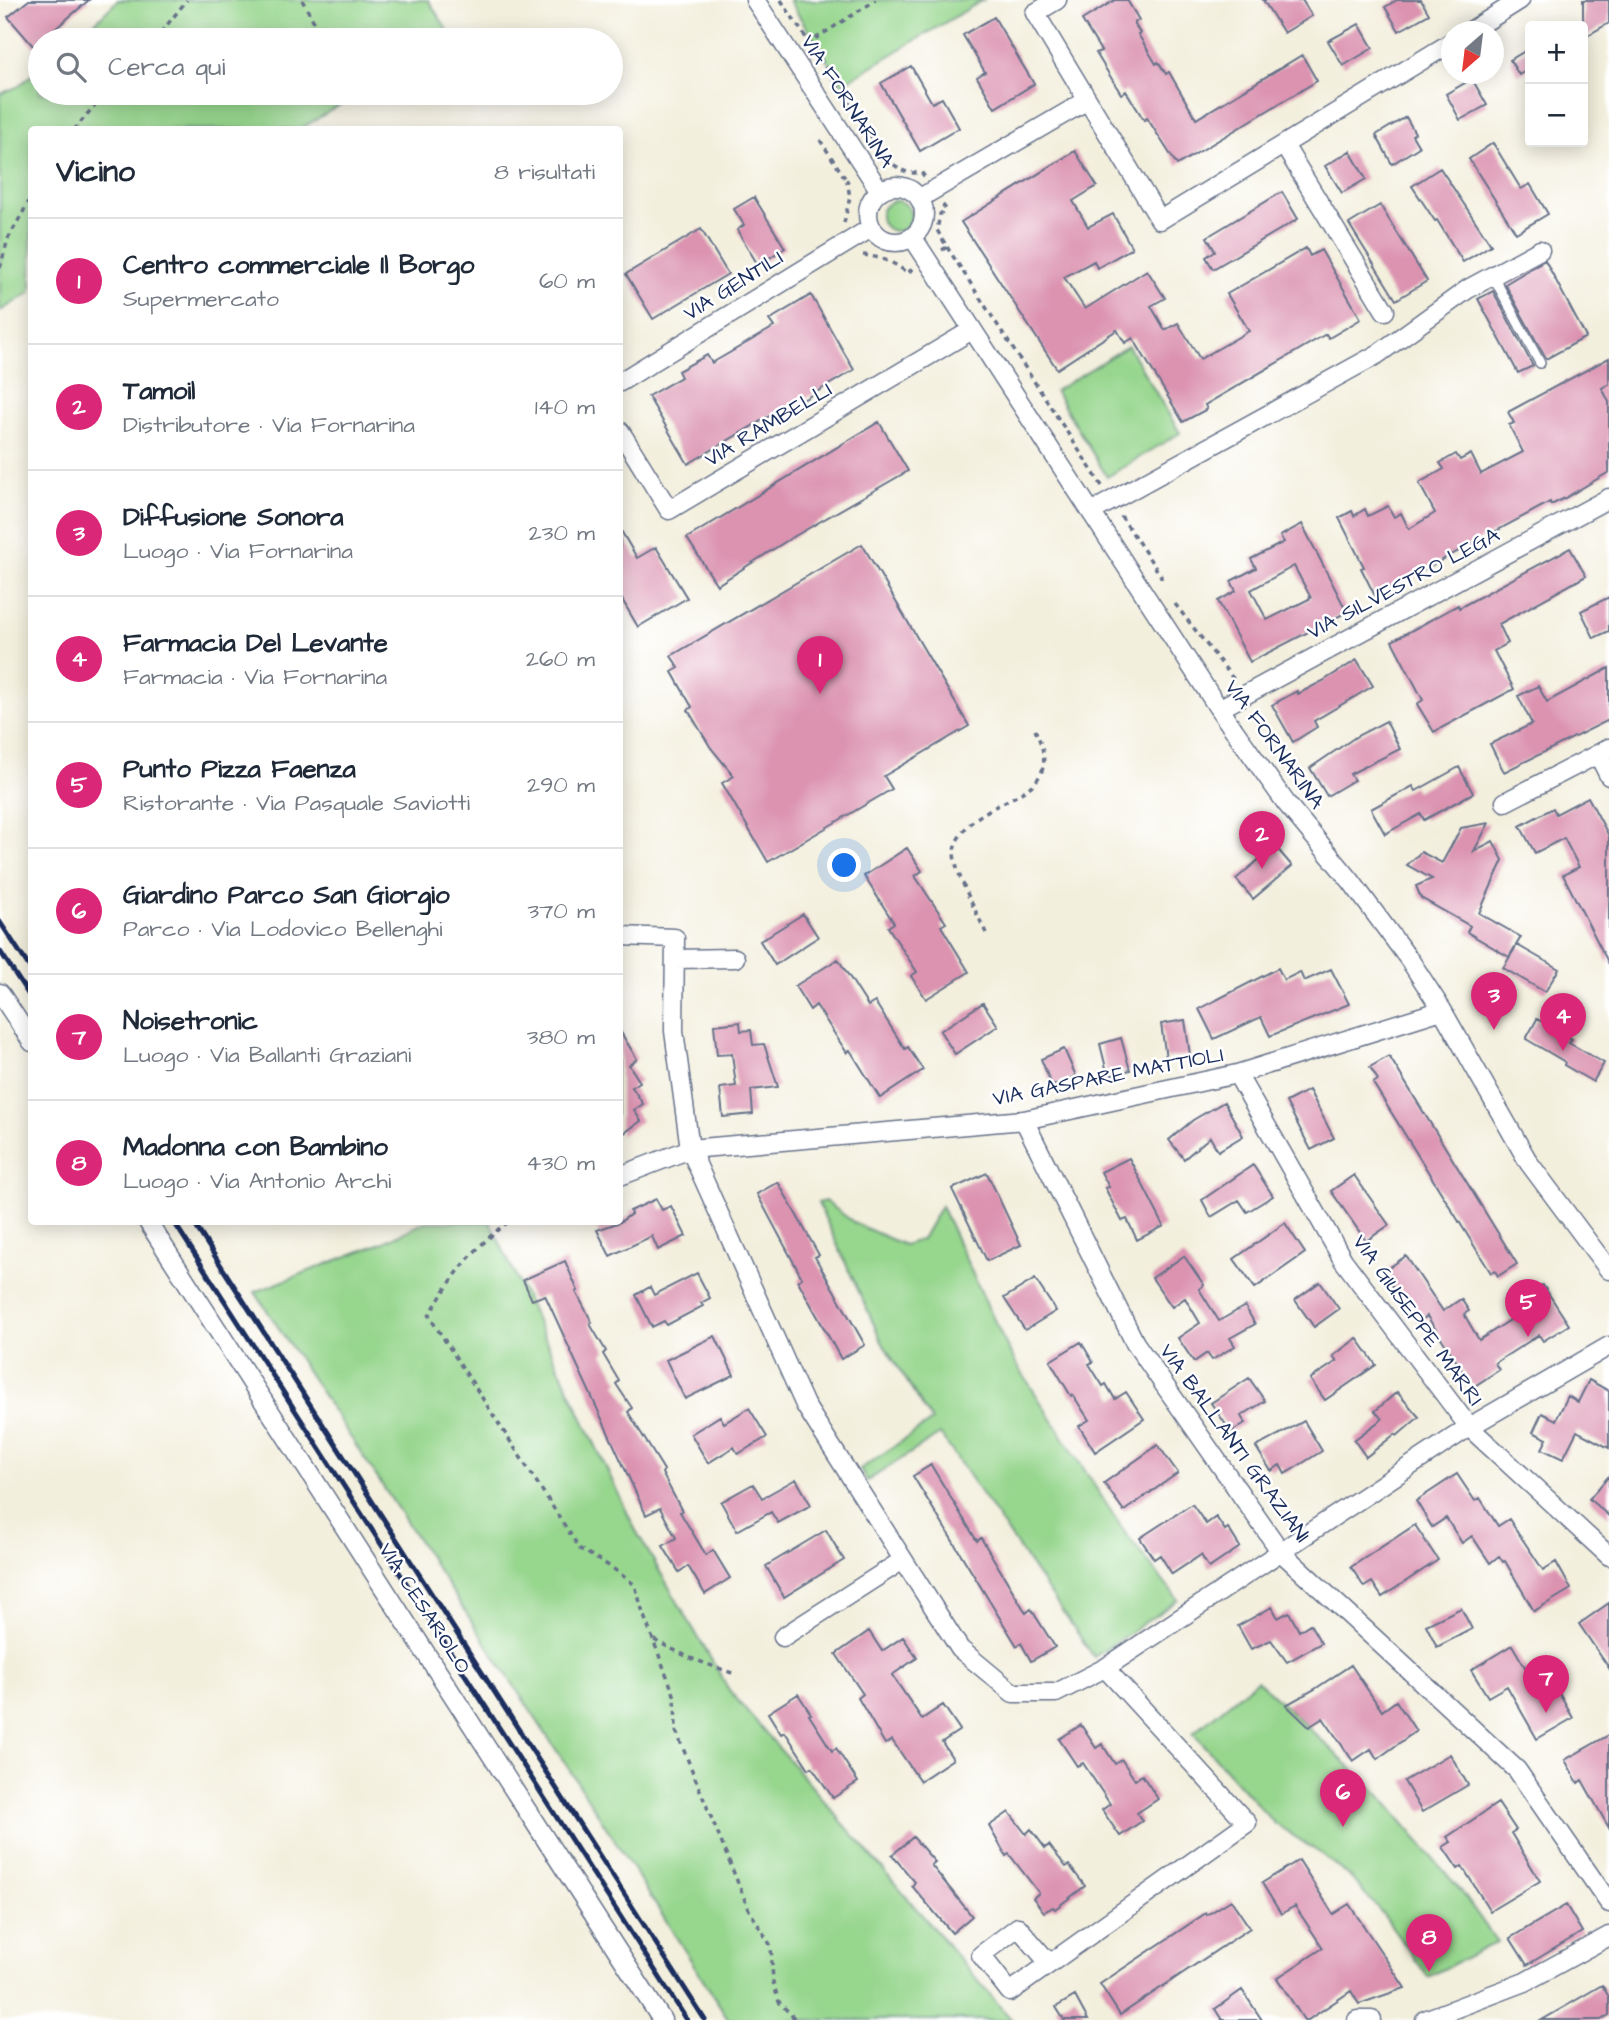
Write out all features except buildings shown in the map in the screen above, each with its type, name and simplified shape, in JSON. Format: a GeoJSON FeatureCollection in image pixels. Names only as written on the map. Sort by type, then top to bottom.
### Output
{"type":"FeatureCollection","features":[{"type":"Feature","properties":{"kind":"street","name":"VIA FORNARINA"},"geometry":{"type":"LineString","coordinates":[[755,0],[880,191]]}},
{"type":"Feature","properties":{"kind":"street"},"geometry":{"type":"LineString","coordinates":[[1057,0],[1035,13],[1160,220],[1441,48]]}},
{"type":"Feature","properties":{"kind":"street"},"geometry":{"type":"LineString","coordinates":[[1487,21],[1520,0]]}},
{"type":"Feature","properties":{"kind":"street"},"geometry":{"type":"LineString","coordinates":[[872,229],[877,236],[895,243],[912,238],[919,232],[925,215],[927,194],[1086,101]]}},
{"type":"Feature","properties":{"kind":"street"},"geometry":{"type":"LineString","coordinates":[[1284,145],[1385,311]]}},
{"type":"Feature","properties":{"kind":"street","name":"VIA FORNARINA"},"geometry":{"type":"LineString","coordinates":[[872,229],[868,221],[870,204],[880,191],[888,187],[906,187],[927,194]]}},
{"type":"Feature","properties":{"kind":"street","name":"VIA GENTILI"},"geometry":{"type":"LineString","coordinates":[[623,380],[872,229]]}},
{"type":"Feature","properties":{"kind":"street","name":"VIA FORNARINA"},"geometry":{"type":"LineString","coordinates":[[912,238],[1219,709],[1286,803],[1351,881],[1443,1010],[1529,1163],[1609,1269]]}},
{"type":"Feature","properties":{"kind":"street"},"geometry":{"type":"LineString","coordinates":[[1091,512],[1378,354],[1468,289],[1540,250]]}},
{"type":"Feature","properties":{"kind":"street","name":"VIA RAMBELLI"},"geometry":{"type":"LineString","coordinates":[[623,436],[669,510],[972,330]]}},
{"type":"Feature","properties":{"kind":"street","name":"VIA SILVESTRO LEGA"},"geometry":{"type":"LineString","coordinates":[[1219,709],[1609,498]]}},
{"type":"Feature","properties":{"kind":"street"},"geometry":{"type":"LineString","coordinates":[[1505,802],[1604,751],[1609,776]]}},
{"type":"Feature","properties":{"kind":"street"},"geometry":{"type":"LineString","coordinates":[[623,936],[676,938],[674,1031],[690,1149],[805,1405],[960,1649],[1013,1693],[1056,1693],[1105,1668],[1469,1427],[1609,1346]]}},
{"type":"Feature","properties":{"kind":"street"},"geometry":{"type":"LineString","coordinates":[[676,959],[735,958]]}},
{"type":"Feature","properties":{"kind":"street"},"geometry":{"type":"LineString","coordinates":[[0,993],[28,1036]]}},
{"type":"Feature","properties":{"kind":"street","name":"VIA GASPARE MATTIOLI"},"geometry":{"type":"LineString","coordinates":[[623,1175],[690,1149],[1024,1120],[1237,1074],[1443,1010]]}},
{"type":"Feature","properties":{"kind":"street","name":"VIA GIUSEPPE MARRI"},"geometry":{"type":"LineString","coordinates":[[1237,1074],[1343,1260],[1469,1427],[1609,1556]]}},
{"type":"Feature","properties":{"kind":"street","name":"VIA BALLANTI GRAZIANI"},"geometry":{"type":"LineString","coordinates":[[1024,1120],[1135,1343],[1281,1552],[1517,1770],[1609,1903]]}},
{"type":"Feature","properties":{"kind":"street","name":"VIA CESAROLO"},"geometry":{"type":"LineString","coordinates":[[150,1225],[662,2020]]}},
{"type":"Feature","properties":{"kind":"street"},"geometry":{"type":"LineString","coordinates":[[783,1637],[904,1560]]}},
{"type":"Feature","properties":{"kind":"street"},"geometry":{"type":"LineString","coordinates":[[1049,1963],[1247,1823],[1105,1668]]}},
{"type":"Feature","properties":{"kind":"street"},"geometry":{"type":"LineString","coordinates":[[1425,2020],[1525,1982],[1609,1936]]}},
{"type":"Feature","properties":{"kind":"street"},"geometry":{"type":"LineString","coordinates":[[1357,2020],[1372,2020]]}},
{"type":"Feature","properties":{"kind":"lane"},"geometry":{"type":"LineString","coordinates":[[1493,276],[1540,363]]}},
{"type":"Feature","properties":{"kind":"path"},"geometry":{"type":"LineString","coordinates":[[165,28],[187,0]]}},
{"type":"Feature","properties":{"kind":"path"},"geometry":{"type":"LineString","coordinates":[[302,0],[317,28]]}},
{"type":"Feature","properties":{"kind":"path"},"geometry":{"type":"LineString","coordinates":[[781,0],[884,156],[905,172],[921,172],[927,194],[946,209],[940,214],[937,230],[1106,492]]}},
{"type":"Feature","properties":{"kind":"path"},"geometry":{"type":"LineString","coordinates":[[791,54],[876,0]]}},
{"type":"Feature","properties":{"kind":"path"},"geometry":{"type":"LineString","coordinates":[[77,126],[96,105]]}},
{"type":"Feature","properties":{"kind":"path"},"geometry":{"type":"LineString","coordinates":[[820,140],[847,181],[850,197],[842,228],[857,255],[874,257],[901,268],[906,273],[947,247]]}},
{"type":"Feature","properties":{"kind":"path"},"geometry":{"type":"LineString","coordinates":[[847,181],[884,156]]}},
{"type":"Feature","properties":{"kind":"path"},"geometry":{"type":"LineString","coordinates":[[0,268],[8,239],[28,203]]}},
{"type":"Feature","properties":{"kind":"path"},"geometry":{"type":"LineString","coordinates":[[1117,510],[1161,576],[1160,585]]}},
{"type":"Feature","properties":{"kind":"path"},"geometry":{"type":"LineString","coordinates":[[1169,596],[1236,683]]}},
{"type":"Feature","properties":{"kind":"path"},"geometry":{"type":"LineString","coordinates":[[986,933],[956,863],[953,849],[974,819],[1029,789],[1039,778],[1044,761],[1043,746],[1035,730]]}},
{"type":"Feature","properties":{"kind":"path"},"geometry":{"type":"LineString","coordinates":[[504,1225],[482,1241],[450,1279],[429,1316],[580,1549],[611,1567],[635,1586],[675,1697],[677,1731],[748,1910],[771,1946],[773,1982],[779,2003],[796,2020]]}},
{"type":"Feature","properties":{"kind":"path"},"geometry":{"type":"LineString","coordinates":[[654,1640],[690,1658],[735,1674]]}},
{"type":"Feature","properties":{"kind":"green space"},"geometry":{"type":"Polygon","coordinates":[[[118,0],[428,0],[446,28],[89,28],[118,0]]]}},
{"type":"Feature","properties":{"kind":"green space"},"geometry":{"type":"Polygon","coordinates":[[[789,0],[983,0],[842,84],[789,0]]]}},
{"type":"Feature","properties":{"kind":"green space"},"geometry":{"type":"Polygon","coordinates":[[[28,78],[28,105],[340,105],[305,126],[28,126],[28,294],[0,311],[0,94],[17,87],[28,78]]]}},
{"type":"Feature","properties":{"kind":"green space"},"geometry":{"type":"Polygon","coordinates":[[[896,201],[902,202],[910,210],[910,222],[902,230],[896,231],[890,230],[882,222],[881,216],[882,210],[890,202],[896,201]]]}},
{"type":"Feature","properties":{"kind":"green space"},"geometry":{"type":"Polygon","coordinates":[[[1128,346],[1180,433],[1107,477],[1055,391],[1128,346]]]}},
{"type":"Feature","properties":{"kind":"green space"},"geometry":{"type":"Polygon","coordinates":[[[825,1201],[856,1224],[904,1245],[922,1239],[941,1206],[1017,1365],[1123,1530],[1178,1600],[1094,1657],[940,1434],[867,1481],[860,1469],[932,1421],[882,1342],[818,1203],[825,1201]]]}},
{"type":"Feature","properties":{"kind":"green space"},"geometry":{"type":"Polygon","coordinates":[[[419,1225],[491,1225],[635,1529],[729,1690],[1012,2020],[729,2020],[580,1786],[255,1292],[384,1242],[419,1225]]]}},
{"type":"Feature","properties":{"kind":"green space"},"geometry":{"type":"Polygon","coordinates":[[[1257,1680],[1379,1794],[1461,1891],[1497,1942],[1428,1977],[1382,1913],[1351,1878],[1320,1853],[1274,1823],[1193,1733],[1257,1680]]]}},
{"type":"Feature","properties":{"kind":"railway"},"geometry":{"type":"LineString","coordinates":[[0,922],[28,965]]}},
{"type":"Feature","properties":{"kind":"railway"},"geometry":{"type":"LineString","coordinates":[[0,951],[28,994]]}},
{"type":"Feature","properties":{"kind":"railway"},"geometry":{"type":"LineString","coordinates":[[176,1225],[687,2020]]}},
{"type":"Feature","properties":{"kind":"railway"},"geometry":{"type":"LineString","coordinates":[[195,1225],[705,2020]]}},
{"type":"Feature","properties":{"kind":"place","name":"Centro commerciale Il Borgo"},"geometry":{"type":"Point","coordinates":[820,694]}},
{"type":"Feature","properties":{"kind":"place","name":"Tamoil"},"geometry":{"type":"Point","coordinates":[1262,869]}},
{"type":"Feature","properties":{"kind":"place","name":"Diffusione Sonora"},"geometry":{"type":"Point","coordinates":[1494,1030]}},
{"type":"Feature","properties":{"kind":"place","name":"Farmacia Del Levante"},"geometry":{"type":"Point","coordinates":[1563,1051]}},
{"type":"Feature","properties":{"kind":"place","name":"Punto Pizza Faenza"},"geometry":{"type":"Point","coordinates":[1528,1337]}},
{"type":"Feature","properties":{"kind":"place","name":"Noisetronic"},"geometry":{"type":"Point","coordinates":[1546,1713]}},
{"type":"Feature","properties":{"kind":"place","name":"Giardino Parco San Giorgio"},"geometry":{"type":"Point","coordinates":[1343,1827]}},
{"type":"Feature","properties":{"kind":"place","name":"Madonna con Bambino"},"geometry":{"type":"Point","coordinates":[1429,1972]}}]}
